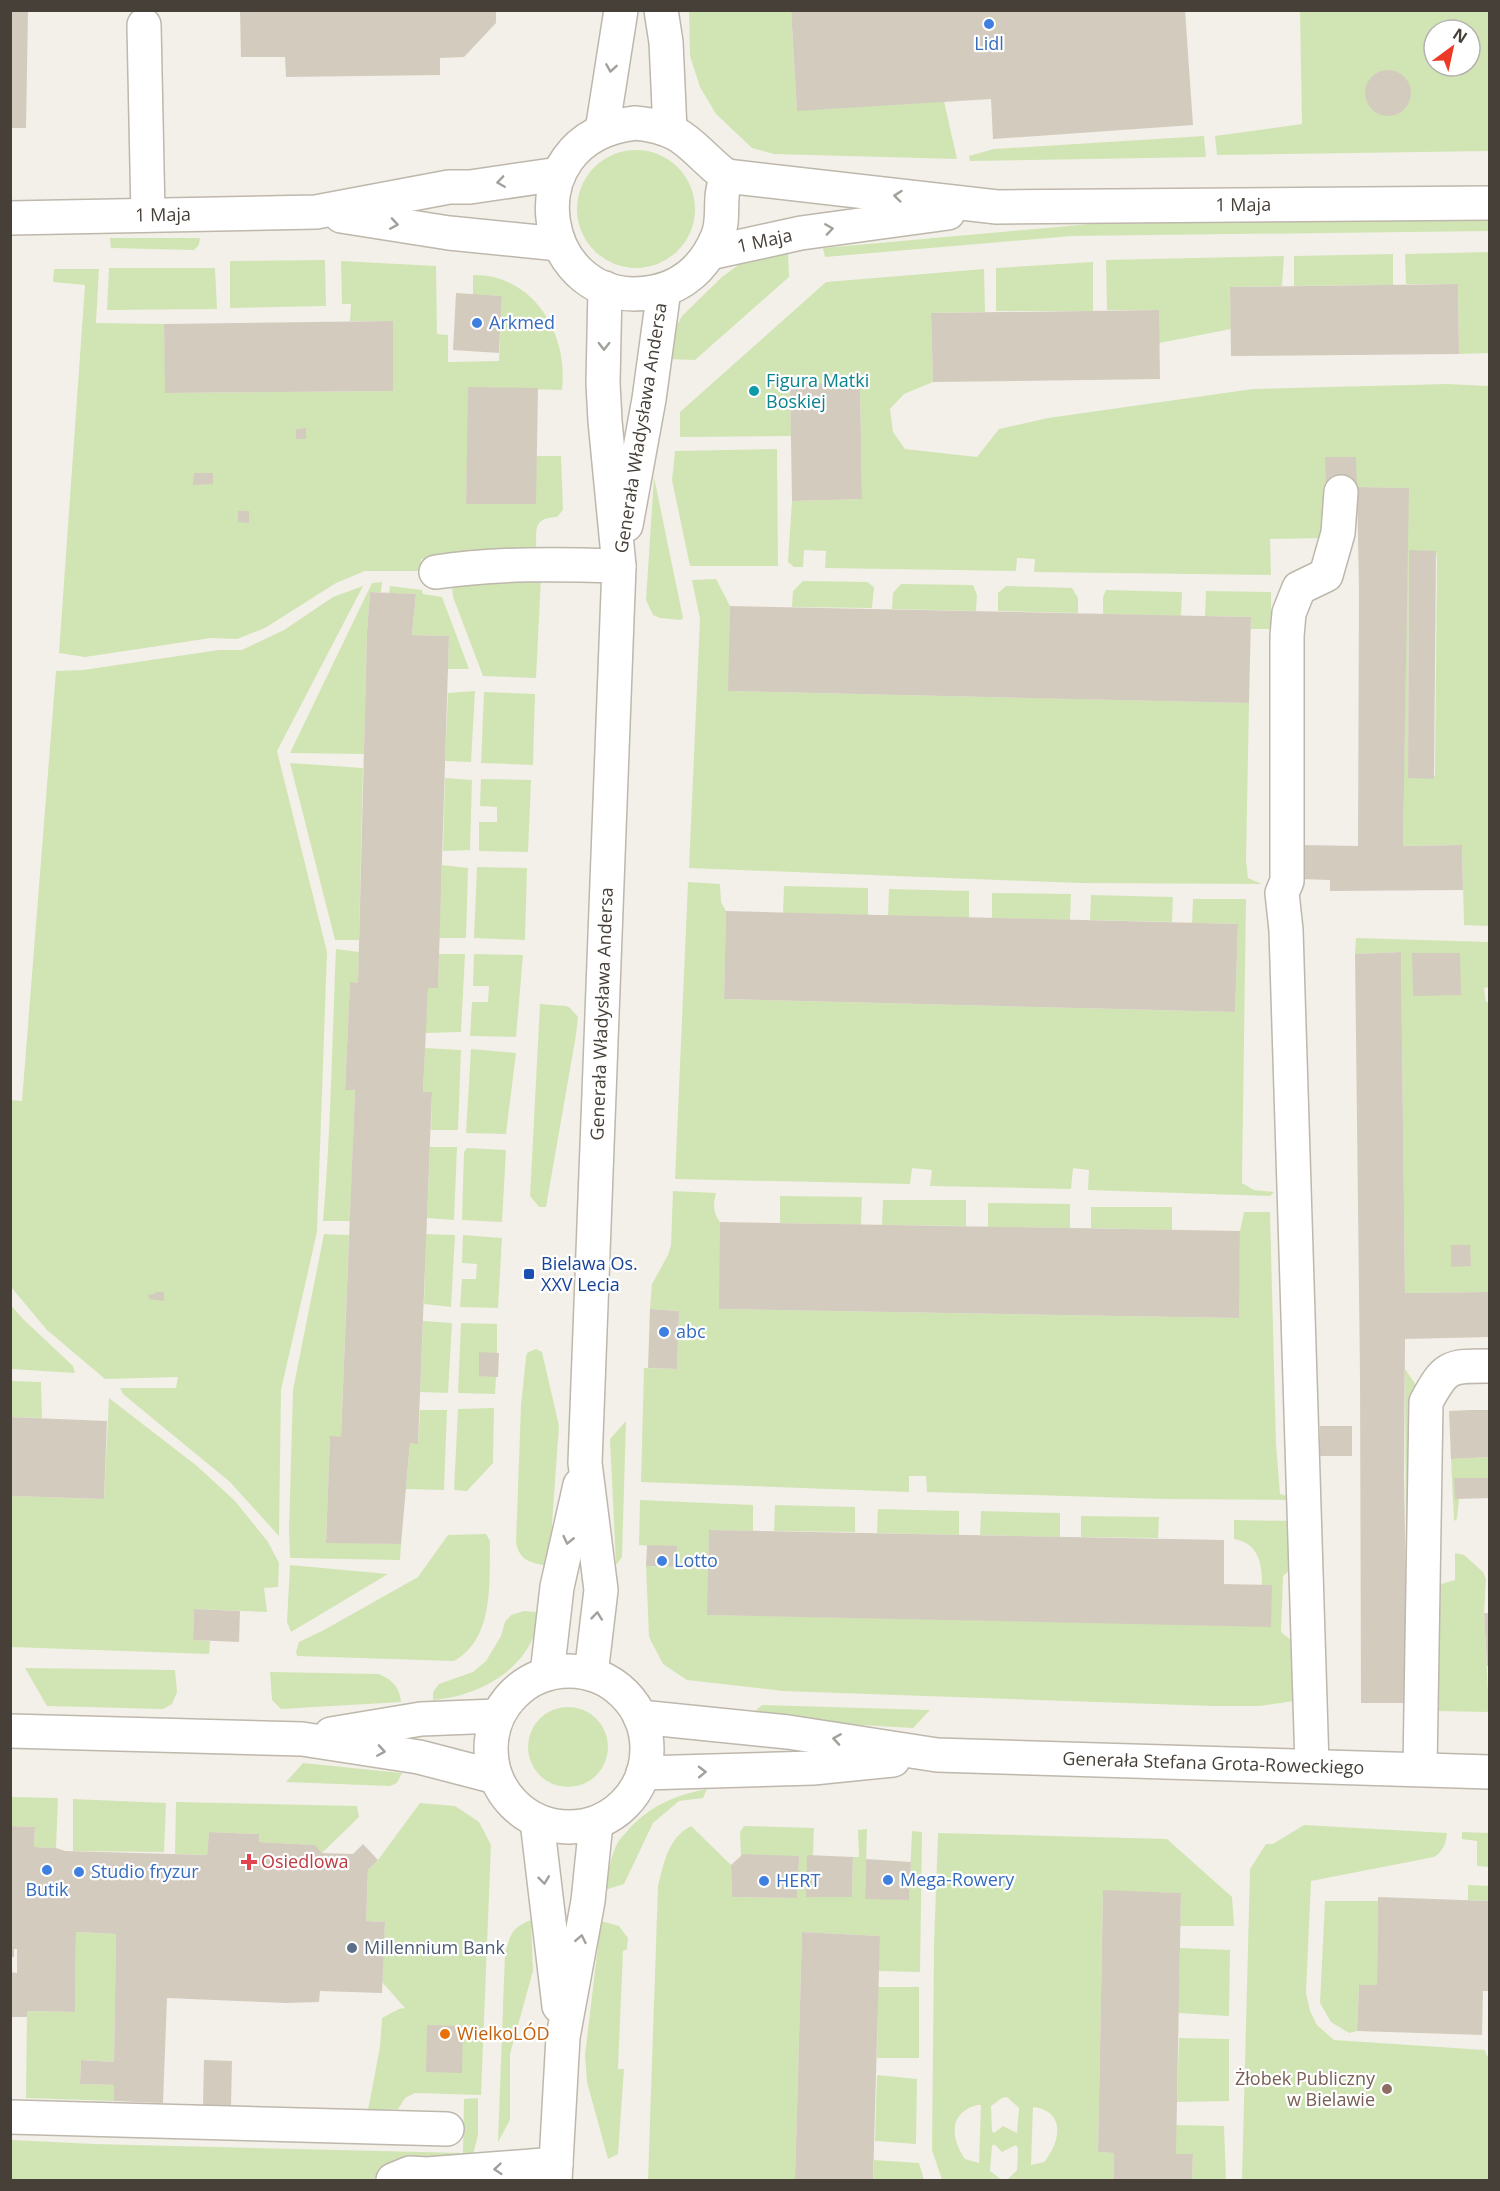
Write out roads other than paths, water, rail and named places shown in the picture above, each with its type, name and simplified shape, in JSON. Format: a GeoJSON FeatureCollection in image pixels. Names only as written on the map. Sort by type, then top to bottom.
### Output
{"type":"FeatureCollection","features":[{"type":"Feature","properties":{"kind":"street"},"geometry":{"type":"LineString","coordinates":[[602,131],[621,10]]}},
{"type":"Feature","properties":{"kind":"street"},"geometry":{"type":"LineString","coordinates":[[662,10],[666,42],[670,130]]}},
{"type":"Feature","properties":{"kind":"street"},"geometry":{"type":"LineString","coordinates":[[144,25],[148,216]]}},
{"type":"Feature","properties":{"kind":"street"},"geometry":{"type":"LineString","coordinates":[[635,123],[670,130],[685,138],[726,176],[718,236],[698,270],[682,282],[664,290],[644,294],[624,294],[605,288],[578,270],[567,258],[559,244],[552,221],[552,197],[559,174],[570,156],[584,141],[602,131],[619,125],[635,123]]}},
{"type":"Feature","properties":{"kind":"street","name":"1 Maja"},"geometry":{"type":"LineString","coordinates":[[10,218],[316,212],[449,187],[470,187],[559,174]]}},
{"type":"Feature","properties":{"kind":"street","name":"1 Maja"},"geometry":{"type":"LineString","coordinates":[[726,176],[998,207],[1490,203]]}},
{"type":"Feature","properties":{"kind":"street","name":"1 Maja"},"geometry":{"type":"LineString","coordinates":[[710,253],[801,233],[998,207]]}},
{"type":"Feature","properties":{"kind":"street","name":"1 Maja"},"geometry":{"type":"LineString","coordinates":[[316,212],[449,233],[559,244]]}},
{"type":"Feature","properties":{"kind":"street","name":"Generała Władysława Andersa"},"geometry":{"type":"LineString","coordinates":[[591,1674],[601,1590],[585,1462],[619,566],[605,410],[605,288]]}},
{"type":"Feature","properties":{"kind":"street","name":"Generała Władysława Andersa"},"geometry":{"type":"LineString","coordinates":[[619,566],[649,399],[664,290]]}},
{"type":"Feature","properties":{"kind":"street"},"geometry":{"type":"LineString","coordinates":[[1312,1765],[1286,930],[1282,893],[1287,881],[1287,636],[1288,613],[1299,588],[1326,574],[1338,533],[1341,492]]}},
{"type":"Feature","properties":{"kind":"street"},"geometry":{"type":"LineString","coordinates":[[436,572],[462,568],[549,564],[619,566]]}},
{"type":"Feature","properties":{"kind":"street"},"geometry":{"type":"LineString","coordinates":[[1420,1769],[1426,1402],[1439,1378],[1456,1366],[1490,1366]]}},
{"type":"Feature","properties":{"kind":"street","name":"Generała Władysława Andersa"},"geometry":{"type":"LineString","coordinates":[[547,1674],[557,1587],[585,1462]]}},
{"type":"Feature","properties":{"kind":"street"},"geometry":{"type":"LineString","coordinates":[[569,1671],[591,1674],[611,1684],[628,1698],[640,1717],[646,1735],[647,1754],[643,1773],[636,1789],[625,1803],[612,1815],[596,1823],[576,1827],[557,1826],[537,1821],[505,1796],[495,1777],[490,1757],[491,1736],[497,1716],[510,1697],[526,1683],[547,1674],[569,1671]]}},
{"type":"Feature","properties":{"kind":"street"},"geometry":{"type":"LineString","coordinates":[[302,1739],[421,1719],[497,1716]]}},
{"type":"Feature","properties":{"kind":"street","name":"Generała Stefana Grota-Roweckiego"},"geometry":{"type":"LineString","coordinates":[[640,1717],[788,1732],[937,1755],[1490,1772]]}},
{"type":"Feature","properties":{"kind":"street"},"geometry":{"type":"LineString","coordinates":[[10,1731],[302,1739],[419,1757],[495,1777]]}},
{"type":"Feature","properties":{"kind":"street","name":"Generała Stefana Grota-Roweckiego"},"geometry":{"type":"LineString","coordinates":[[643,1773],[813,1768],[937,1755]]}},
{"type":"Feature","properties":{"kind":"street"},"geometry":{"type":"LineString","coordinates":[[537,1821],[562,2037]]}},
{"type":"Feature","properties":{"kind":"street"},"geometry":{"type":"LineString","coordinates":[[393,2181],[410,2173],[556,2172],[562,2037],[588,1901],[596,1823]]}},
{"type":"Feature","properties":{"kind":"street"},"geometry":{"type":"LineString","coordinates":[[10,2117],[447,2130]]}},
{"type":"Feature","properties":{"kind":"place","name":"Lidl"},"geometry":{"type":"Point","coordinates":[989,24]}},
{"type":"Feature","properties":{"kind":"place","name":"Arkmed"},"geometry":{"type":"Point","coordinates":[477,323]}},
{"type":"Feature","properties":{"kind":"place","name":"Figura Matki Boskiej"},"geometry":{"type":"Point","coordinates":[754,391]}},
{"type":"Feature","properties":{"kind":"place","name":"Bielawa Os. XXV Lecia"},"geometry":{"type":"Point","coordinates":[529,1274]}},
{"type":"Feature","properties":{"kind":"place","name":"abc"},"geometry":{"type":"Point","coordinates":[664,1332]}},
{"type":"Feature","properties":{"kind":"place","name":"Lotto"},"geometry":{"type":"Point","coordinates":[662,1561]}},
{"type":"Feature","properties":{"kind":"place","name":"Osiedlowa"},"geometry":{"type":"Point","coordinates":[249,1862]}},
{"type":"Feature","properties":{"kind":"place","name":"Butik"},"geometry":{"type":"Point","coordinates":[47,1870]}},
{"type":"Feature","properties":{"kind":"place","name":"Studio fryzur"},"geometry":{"type":"Point","coordinates":[79,1872]}},
{"type":"Feature","properties":{"kind":"place","name":"Mega-Rowery"},"geometry":{"type":"Point","coordinates":[888,1880]}},
{"type":"Feature","properties":{"kind":"place","name":"HERT"},"geometry":{"type":"Point","coordinates":[764,1881]}},
{"type":"Feature","properties":{"kind":"place","name":"Millennium Bank"},"geometry":{"type":"Point","coordinates":[352,1948]}},
{"type":"Feature","properties":{"kind":"place","name":"WielkoLÓD"},"geometry":{"type":"Point","coordinates":[445,2034]}},
{"type":"Feature","properties":{"kind":"place","name":"Żłobek Publiczny w Bielawie"},"geometry":{"type":"Point","coordinates":[1387,2089]}}]}
